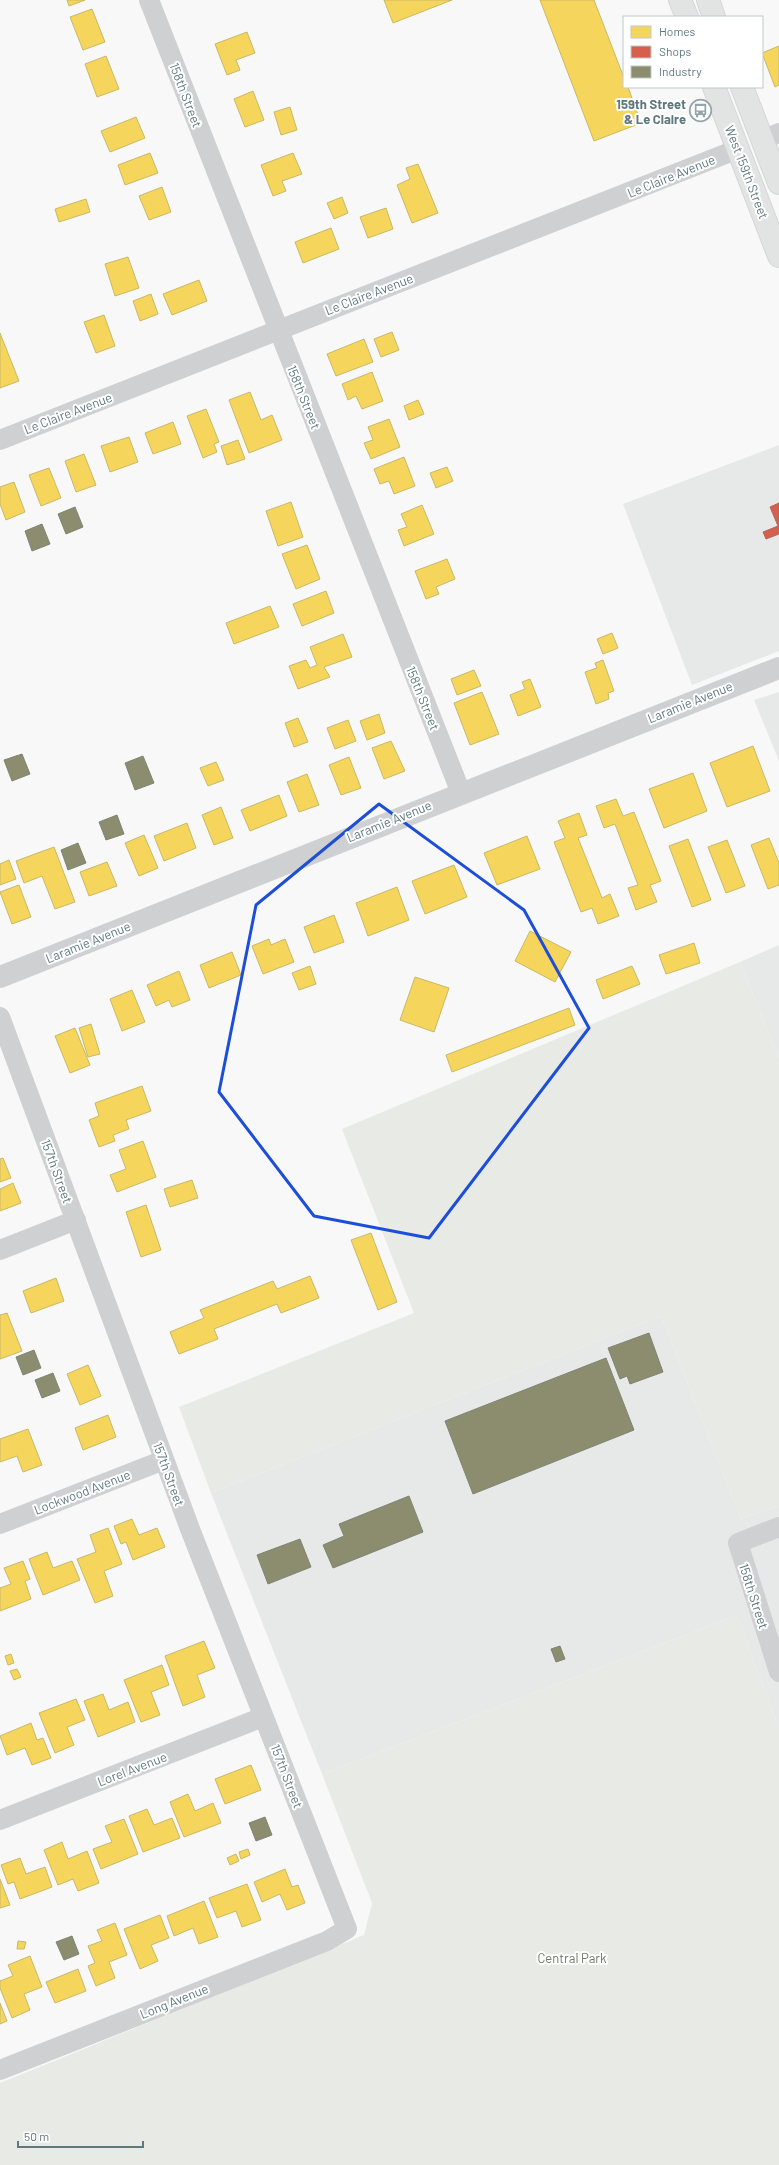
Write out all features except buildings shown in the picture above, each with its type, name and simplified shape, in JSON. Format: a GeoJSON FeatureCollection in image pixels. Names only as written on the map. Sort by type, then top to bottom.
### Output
{"type":"FeatureCollection","features":[{"type":"Feature","properties":{"kind":"main road"},"geometry":{"type":"LineString","coordinates":[[680,0],[687,16]]}},
{"type":"Feature","properties":{"kind":"main road"},"geometry":{"type":"LineString","coordinates":[[708,0],[714,16]]}},
{"type":"Feature","properties":{"kind":"main road","name":"West 159th Street"},"geometry":{"type":"LineString","coordinates":[[714,88],[779,256]]}},
{"type":"Feature","properties":{"kind":"main road","name":"West 159th Street"},"geometry":{"type":"LineString","coordinates":[[743,88],[771,136],[779,183]]}},
{"type":"Feature","properties":{"kind":"street","name":"158th Street"},"geometry":{"type":"LineString","coordinates":[[149,0],[277,330],[461,793]]}},
{"type":"Feature","properties":{"kind":"street","name":"Le Claire Avenue"},"geometry":{"type":"LineString","coordinates":[[0,440],[738,149]]}},
{"type":"Feature","properties":{"kind":"street","name":"Laramie Avenue"},"geometry":{"type":"LineString","coordinates":[[0,977],[779,668]]}},
{"type":"Feature","properties":{"kind":"street","name":"157th Street"},"geometry":{"type":"LineString","coordinates":[[0,1017],[164,1460],[346,1929]]}},
{"type":"Feature","properties":{"kind":"street"},"geometry":{"type":"LineString","coordinates":[[0,1250],[76,1220]]}},
{"type":"Feature","properties":{"kind":"street","name":"Lockwood Avenue"},"geometry":{"type":"LineString","coordinates":[[0,1524],[164,1460]]}},
{"type":"Feature","properties":{"kind":"street","name":"158th Street"},"geometry":{"type":"LineString","coordinates":[[779,1527],[738,1543],[779,1672]]}},
{"type":"Feature","properties":{"kind":"street","name":"Lorel Avenue"},"geometry":{"type":"LineString","coordinates":[[0,1820],[263,1717]]}},
{"type":"Feature","properties":{"kind":"street","name":"Long Avenue"},"geometry":{"type":"LineString","coordinates":[[0,2070],[327,1941],[346,1929]]}},
{"type":"Feature","properties":{"kind":"highlighted area"},"geometry":{"type":"Polygon","coordinates":[[[379,804],[524,910],[589,1028],[429,1238],[314,1216],[219,1092],[256,905],[379,804]]]}},
{"type":"Feature","properties":{"kind":"shaded area"},"geometry":{"type":"Polygon","coordinates":[[[779,445],[779,651],[692,685],[623,504],[779,445]]]}},
{"type":"Feature","properties":{"kind":"shaded area"},"geometry":{"type":"Polygon","coordinates":[[[779,692],[779,761],[754,700],[779,692]]]}},
{"type":"Feature","properties":{"kind":"shaded area"},"geometry":{"type":"Polygon","coordinates":[[[779,945],[779,1058],[740,962],[779,945]]]}},
{"type":"Feature","properties":{"kind":"shaded area"},"geometry":{"type":"Polygon","coordinates":[[[661,1316],[741,1519],[779,1506],[779,1728],[737,1615],[322,1774],[211,1493],[661,1316]]]}},
{"type":"Feature","properties":{"kind":"green space"},"geometry":{"type":"Polygon","coordinates":[[[740,962],[779,1058],[779,1506],[741,1519],[661,1316],[211,1493],[179,1407],[414,1313],[342,1129],[740,962]]]}},
{"type":"Feature","properties":{"kind":"green space","name":"Central Park"},"geometry":{"type":"Polygon","coordinates":[[[737,1615],[779,1728],[779,2165],[0,2165],[0,2083],[364,1935],[372,1903],[322,1774],[737,1615]]]}},
{"type":"Feature","properties":{"kind":"place","name":"159th Street & Le Claire"},"geometry":{"type":"Point","coordinates":[701,111]}}]}
